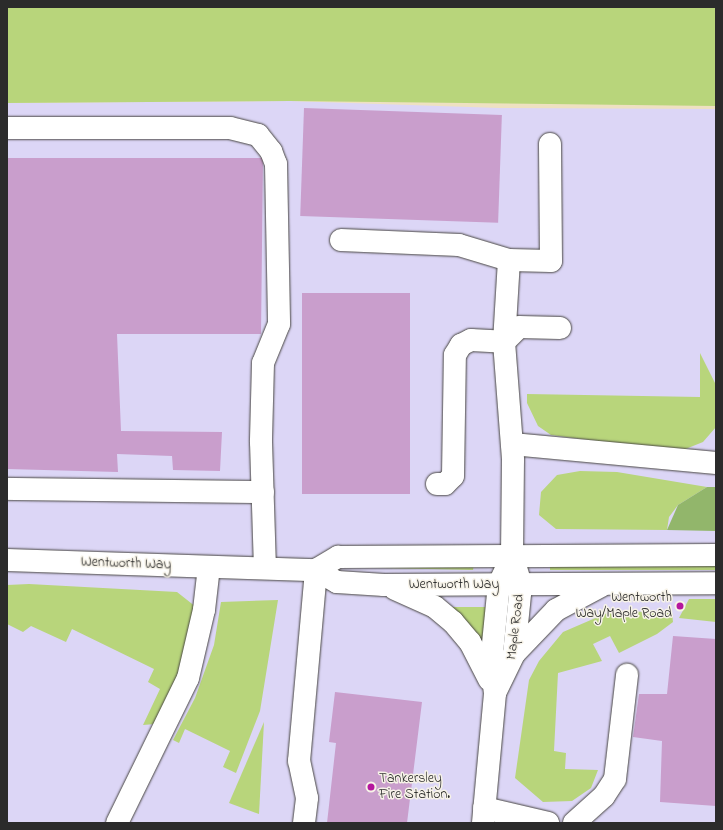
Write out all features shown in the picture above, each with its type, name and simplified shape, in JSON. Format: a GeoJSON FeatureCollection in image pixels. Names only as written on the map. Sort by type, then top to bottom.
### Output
{"type":"FeatureCollection","features":[{"type":"Feature","properties":{"kind":"street"},"geometry":{"type":"LineString","coordinates":[[7,128],[230,128],[258,135],[272,151],[276,164],[279,324],[263,363],[263,492],[265,568]]}},
{"type":"Feature","properties":{"kind":"street"},"geometry":{"type":"LineString","coordinates":[[341,240],[459,245],[509,260],[551,261],[550,144]]}},
{"type":"Feature","properties":{"kind":"street"},"geometry":{"type":"LineString","coordinates":[[509,260],[504,342],[512,444],[512,555]]}},
{"type":"Feature","properties":{"kind":"street"},"geometry":{"type":"LineString","coordinates":[[437,484],[444,484],[453,476],[455,355],[461,345],[471,340],[504,342],[519,327],[560,328]]}},
{"type":"Feature","properties":{"kind":"street"},"geometry":{"type":"LineString","coordinates":[[512,444],[716,463]]}},
{"type":"Feature","properties":{"kind":"street"},"geometry":{"type":"LineString","coordinates":[[7,489],[263,492]]}},
{"type":"Feature","properties":{"kind":"street","name":"Maple Road"},"geometry":{"type":"LineString","coordinates":[[483,815],[495,693],[491,663],[499,584],[512,555]]}},
{"type":"Feature","properties":{"kind":"street","name":"Maple Road"},"geometry":{"type":"LineString","coordinates":[[495,693],[514,654],[521,585],[512,555]]}},
{"type":"Feature","properties":{"kind":"street","name":"Wentworth Way"},"geometry":{"type":"LineString","coordinates":[[316,570],[338,557],[716,555]]}},
{"type":"Feature","properties":{"kind":"street","name":"Wentworth Way"},"geometry":{"type":"LineString","coordinates":[[7,560],[316,570],[338,582],[384,585],[521,585],[607,582],[716,583]]}},
{"type":"Feature","properties":{"kind":"street"},"geometry":{"type":"LineString","coordinates":[[117,823],[188,678],[204,610],[209,567]]}},
{"type":"Feature","properties":{"kind":"street"},"geometry":{"type":"LineString","coordinates":[[304,823],[307,798],[299,761],[316,570]]}},
{"type":"Feature","properties":{"kind":"street"},"geometry":{"type":"LineString","coordinates":[[514,654],[556,610],[607,582]]}},
{"type":"Feature","properties":{"kind":"street"},"geometry":{"type":"LineString","coordinates":[[384,585],[435,607],[453,622],[470,642],[495,693]]}},
{"type":"Feature","properties":{"kind":"street"},"geometry":{"type":"LineString","coordinates":[[574,823],[604,796],[615,779],[627,675]]}},
{"type":"Feature","properties":{"kind":"street"},"geometry":{"type":"LineString","coordinates":[[483,815],[548,823]]}},
{"type":"Feature","properties":{"kind":"shaded area"},"geometry":{"type":"Polygon","coordinates":[[[290,101],[499,108],[716,109],[716,823],[7,823],[7,103],[290,101]]]}},
{"type":"Feature","properties":{"kind":"green space"},"geometry":{"type":"Polygon","coordinates":[[[7,7],[716,7],[716,106],[290,101],[7,103],[7,7]]]}},
{"type":"Feature","properties":{"kind":"green space"},"geometry":{"type":"Polygon","coordinates":[[[700,353],[716,385],[716,427],[703,442],[678,452],[551,435],[538,426],[527,403],[527,394],[700,397],[700,353]]]}},
{"type":"Feature","properties":{"kind":"green space"},"geometry":{"type":"Polygon","coordinates":[[[580,471],[617,472],[707,487],[678,505],[669,517],[667,530],[556,529],[539,515],[541,492],[557,475],[580,471]]]}},
{"type":"Feature","properties":{"kind":"green space"},"geometry":{"type":"Polygon","coordinates":[[[707,487],[716,487],[716,531],[667,530],[678,505],[707,487]]]}},
{"type":"Feature","properties":{"kind":"green space"},"geometry":{"type":"Polygon","coordinates":[[[474,564],[473,570],[338,567],[474,564]]]}},
{"type":"Feature","properties":{"kind":"green space"},"geometry":{"type":"Polygon","coordinates":[[[550,564],[716,564],[716,570],[550,570],[550,564]]]}},
{"type":"Feature","properties":{"kind":"green space"},"geometry":{"type":"Polygon","coordinates":[[[29,584],[177,592],[196,607],[183,669],[155,724],[143,725],[160,689],[148,682],[154,669],[72,629],[66,642],[31,626],[23,632],[7,624],[7,585],[29,584]]]}},
{"type":"Feature","properties":{"kind":"green space"},"geometry":{"type":"Polygon","coordinates":[[[689,599],[716,599],[716,622],[679,618],[689,599]]]}},
{"type":"Feature","properties":{"kind":"green space"},"geometry":{"type":"Polygon","coordinates":[[[278,600],[260,711],[236,773],[223,767],[230,751],[185,729],[179,743],[173,740],[195,698],[214,645],[221,602],[278,600]]]}},
{"type":"Feature","properties":{"kind":"green space"},"geometry":{"type":"Polygon","coordinates":[[[449,607],[488,607],[483,647],[449,607]]]}},
{"type":"Feature","properties":{"kind":"green space"},"geometry":{"type":"Polygon","coordinates":[[[624,611],[672,613],[673,622],[657,634],[619,653],[610,636],[593,644],[602,661],[558,673],[554,751],[566,753],[565,769],[598,770],[591,788],[572,801],[543,802],[515,778],[529,680],[539,661],[563,632],[607,613],[624,611]]]}},
{"type":"Feature","properties":{"kind":"green space"},"geometry":{"type":"Polygon","coordinates":[[[264,722],[259,814],[229,803],[264,722]]]}},
{"type":"Feature","properties":{"kind":"building"},"geometry":{"type":"Polygon","coordinates":[[[304,108],[502,115],[498,223],[300,216],[304,108]]]}},
{"type":"Feature","properties":{"kind":"building"},"geometry":{"type":"Polygon","coordinates":[[[7,158],[263,158],[261,334],[117,334],[121,431],[222,432],[220,471],[173,470],[172,456],[117,454],[118,472],[7,469],[7,158]]]}},
{"type":"Feature","properties":{"kind":"building"},"geometry":{"type":"Polygon","coordinates":[[[302,293],[410,293],[410,494],[302,494],[302,293]]]}},
{"type":"Feature","properties":{"kind":"building"},"geometry":{"type":"Polygon","coordinates":[[[673,636],[716,639],[716,806],[660,802],[662,741],[633,737],[639,694],[667,694],[673,636]]]}},
{"type":"Feature","properties":{"kind":"building","name":"Tankersley Fire Station."},"geometry":{"type":"Polygon","coordinates":[[[335,692],[422,702],[407,823],[327,823],[336,743],[329,742],[335,692]]]}},
{"type":"Feature","properties":{"kind":"place","name":"Wentworth Way/Maple Road"},"geometry":{"type":"Point","coordinates":[680,606]}},
{"type":"Feature","properties":{"kind":"place","name":"Tankersley Fire Station."},"geometry":{"type":"Point","coordinates":[371,787]}}]}
